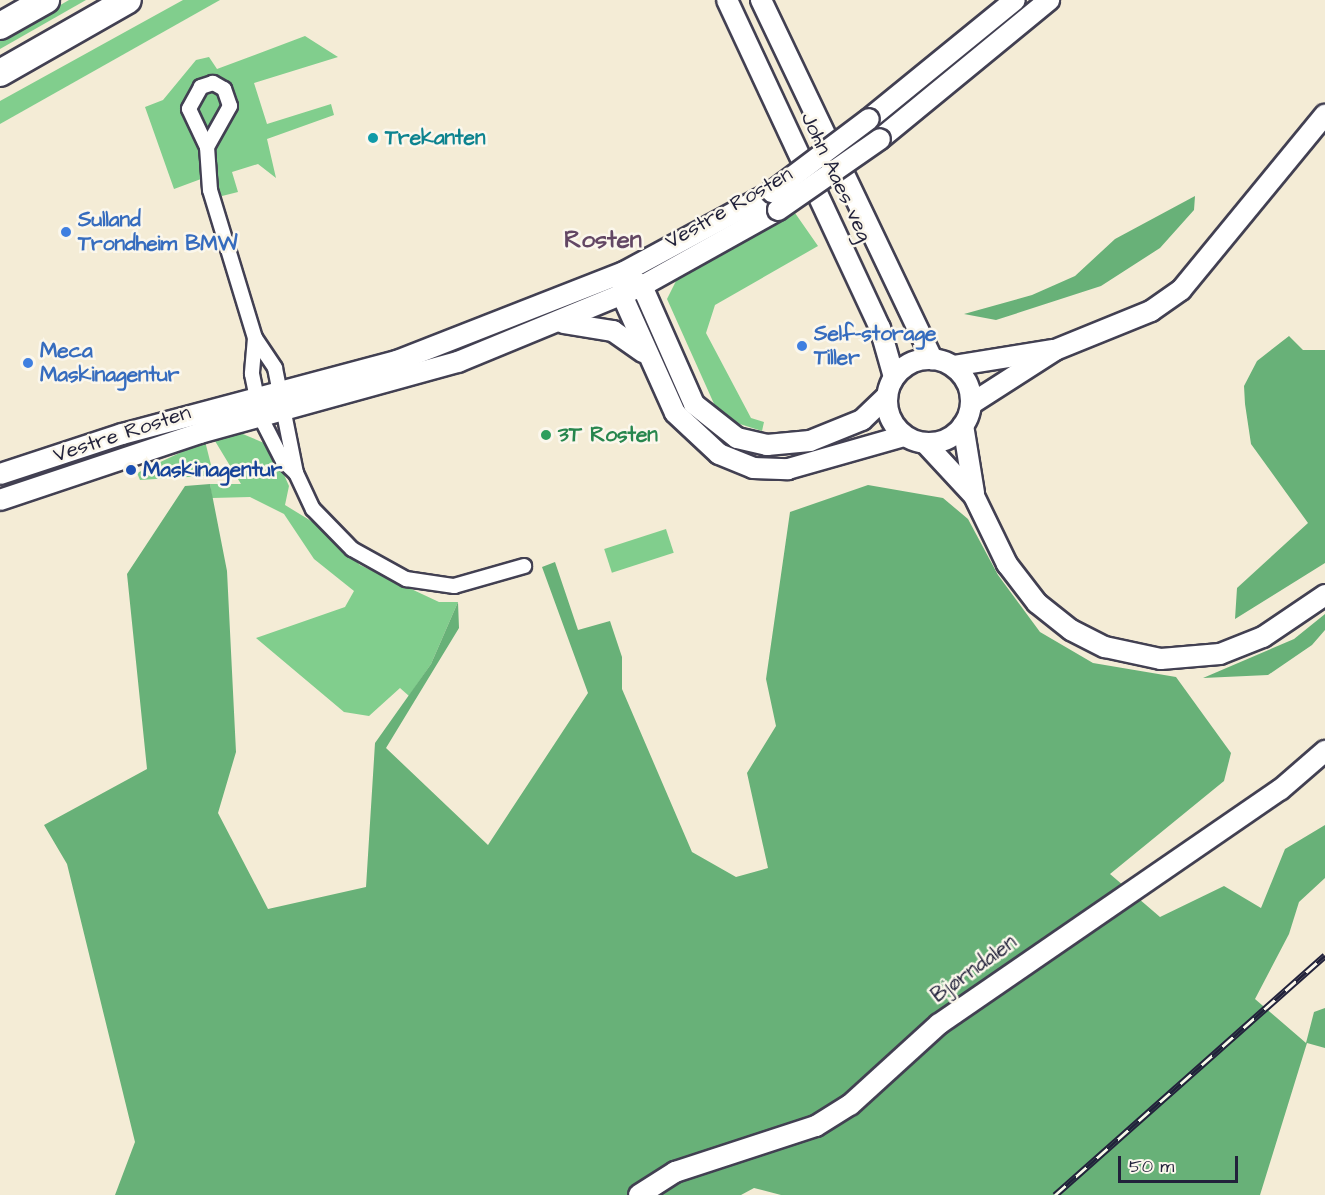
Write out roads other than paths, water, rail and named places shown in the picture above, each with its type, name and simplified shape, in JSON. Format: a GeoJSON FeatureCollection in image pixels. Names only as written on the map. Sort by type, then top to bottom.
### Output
{"type":"FeatureCollection","features":[{"type":"Feature","properties":{"kind":"highway"},"geometry":{"type":"LineString","coordinates":[[0,8],[10,0]]}},
{"type":"Feature","properties":{"kind":"highway"},"geometry":{"type":"LineString","coordinates":[[0,26],[46,0]]}},
{"type":"Feature","properties":{"kind":"highway"},"geometry":{"type":"LineString","coordinates":[[0,73],[128,0]]}},
{"type":"Feature","properties":{"kind":"street","name":"John Aaes veg"},"geometry":{"type":"LineString","coordinates":[[727,0],[880,328],[894,377]]}},
{"type":"Feature","properties":{"kind":"street","name":"John Aaes veg"},"geometry":{"type":"LineString","coordinates":[[761,0],[932,359]]}},
{"type":"Feature","properties":{"kind":"street","name":"Vestre Rosten"},"geometry":{"type":"LineString","coordinates":[[0,474],[256,397],[397,361],[624,272],[775,201],[869,119],[1015,0]]}},
{"type":"Feature","properties":{"kind":"street","name":"Vestre Rosten"},"geometry":{"type":"LineString","coordinates":[[0,500],[261,418],[458,362],[560,323],[642,286],[775,201],[880,139],[1049,0]]}},
{"type":"Feature","properties":{"kind":"street"},"geometry":{"type":"LineString","coordinates":[[971,404],[1055,350],[1151,311],[1187,284],[1325,115]]}},
{"type":"Feature","properties":{"kind":"street"},"geometry":{"type":"LineString","coordinates":[[207,147],[210,190],[255,338],[274,368],[287,412],[296,473],[313,508],[352,549],[406,579],[454,586],[524,566]]}},
{"type":"Feature","properties":{"kind":"street"},"geometry":{"type":"LineString","coordinates":[[624,272],[642,286],[694,404],[737,438],[767,445],[810,441],[862,420],[886,397],[894,377],[910,363],[932,359],[953,366],[1055,350]]}},
{"type":"Feature","properties":{"kind":"street"},"geometry":{"type":"LineString","coordinates":[[624,272],[622,295],[647,356],[680,420],[708,447],[739,464],[804,468],[904,436]]}},
{"type":"Feature","properties":{"kind":"street"},"geometry":{"type":"LineString","coordinates":[[560,323],[613,331],[647,356]]}},
{"type":"Feature","properties":{"kind":"street"},"geometry":{"type":"LineString","coordinates":[[255,338],[256,397],[261,418],[283,461],[296,473]]}},
{"type":"Feature","properties":{"kind":"street"},"geometry":{"type":"LineString","coordinates":[[886,397],[890,419],[904,436],[925,443],[947,439],[963,425],[971,404],[969,384],[953,366]]}},
{"type":"Feature","properties":{"kind":"street"},"geometry":{"type":"LineString","coordinates":[[963,425],[974,496]]}},
{"type":"Feature","properties":{"kind":"street"},"geometry":{"type":"LineString","coordinates":[[925,443],[974,496],[1007,564],[1036,603],[1071,630],[1122,652],[1161,659],[1220,654],[1263,637],[1325,595]]}},
{"type":"Feature","properties":{"kind":"street","name":"Bjørndalen"},"geometry":{"type":"LineString","coordinates":[[639,1195],[675,1172],[816,1126],[850,1106],[939,1024],[1280,790],[1325,751]]}},
{"type":"Feature","properties":{"kind":"railway"},"geometry":{"type":"LineString","coordinates":[[1055,1195],[1325,955]]}},
{"type":"Feature","properties":{"kind":"place","name":"Trekanten"},"geometry":{"type":"Point","coordinates":[373,138]}},
{"type":"Feature","properties":{"kind":"place","name":"Sulland Trondheim BMW"},"geometry":{"type":"Point","coordinates":[66,232]}},
{"type":"Feature","properties":{"kind":"place","name":"Self-storage Tiller"},"geometry":{"type":"Point","coordinates":[802,346]}},
{"type":"Feature","properties":{"kind":"place","name":"Meca Maskinagentur"},"geometry":{"type":"Point","coordinates":[28,363]}},
{"type":"Feature","properties":{"kind":"place","name":"3T Rosten"},"geometry":{"type":"Point","coordinates":[546,435]}},
{"type":"Feature","properties":{"kind":"place","name":"Maskinagentur"},"geometry":{"type":"Point","coordinates":[131,470]}},
{"type":"Feature","properties":{"kind":"district","name":"Rosten"},"geometry":{"type":"Point","coordinates":[603,241]}}]}
